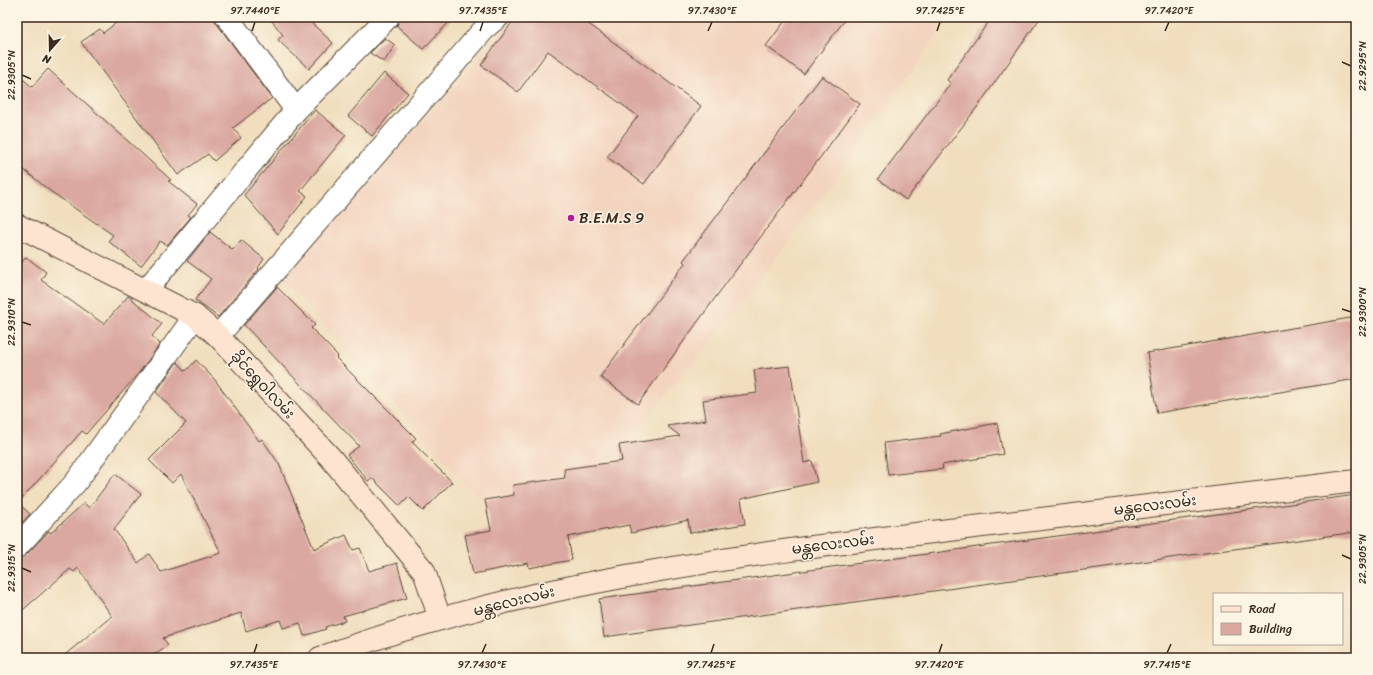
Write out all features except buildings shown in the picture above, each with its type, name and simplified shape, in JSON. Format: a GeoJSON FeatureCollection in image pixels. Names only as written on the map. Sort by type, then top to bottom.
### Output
{"type":"FeatureCollection","features":[{"type":"Feature","properties":{"kind":"main road","name":"ခိုင်ရွှေဝါလမ်း"},"geometry":{"type":"LineString","coordinates":[[17,225],[195,316],[218,336],[330,457],[424,571],[440,619]]}},
{"type":"Feature","properties":{"kind":"main road","name":"မန္တလေးလမ်း"},"geometry":{"type":"LineString","coordinates":[[334,656],[440,619],[594,581],[788,549],[1356,481]]}},
{"type":"Feature","properties":{"kind":"street"},"geometry":{"type":"LineString","coordinates":[[228,17],[296,110]]}},
{"type":"Feature","properties":{"kind":"street"},"geometry":{"type":"LineString","coordinates":[[146,290],[296,110],[388,17]]}},
{"type":"Feature","properties":{"kind":"street"},"geometry":{"type":"LineString","coordinates":[[218,336],[481,32],[498,17]]}},
{"type":"Feature","properties":{"kind":"street"},"geometry":{"type":"LineString","coordinates":[[17,547],[76,482],[195,316]]}},
{"type":"Feature","properties":{"kind":"shaded area","name":"B.E.M.S 9"},"geometry":{"type":"Polygon","coordinates":[[[515,17],[950,17],[850,158],[739,308],[615,457],[482,502],[283,279],[515,17]]]}},
{"type":"Feature","properties":{"kind":"place","name":"B.E.M.S 9"},"geometry":{"type":"Point","coordinates":[571,218]}}]}
